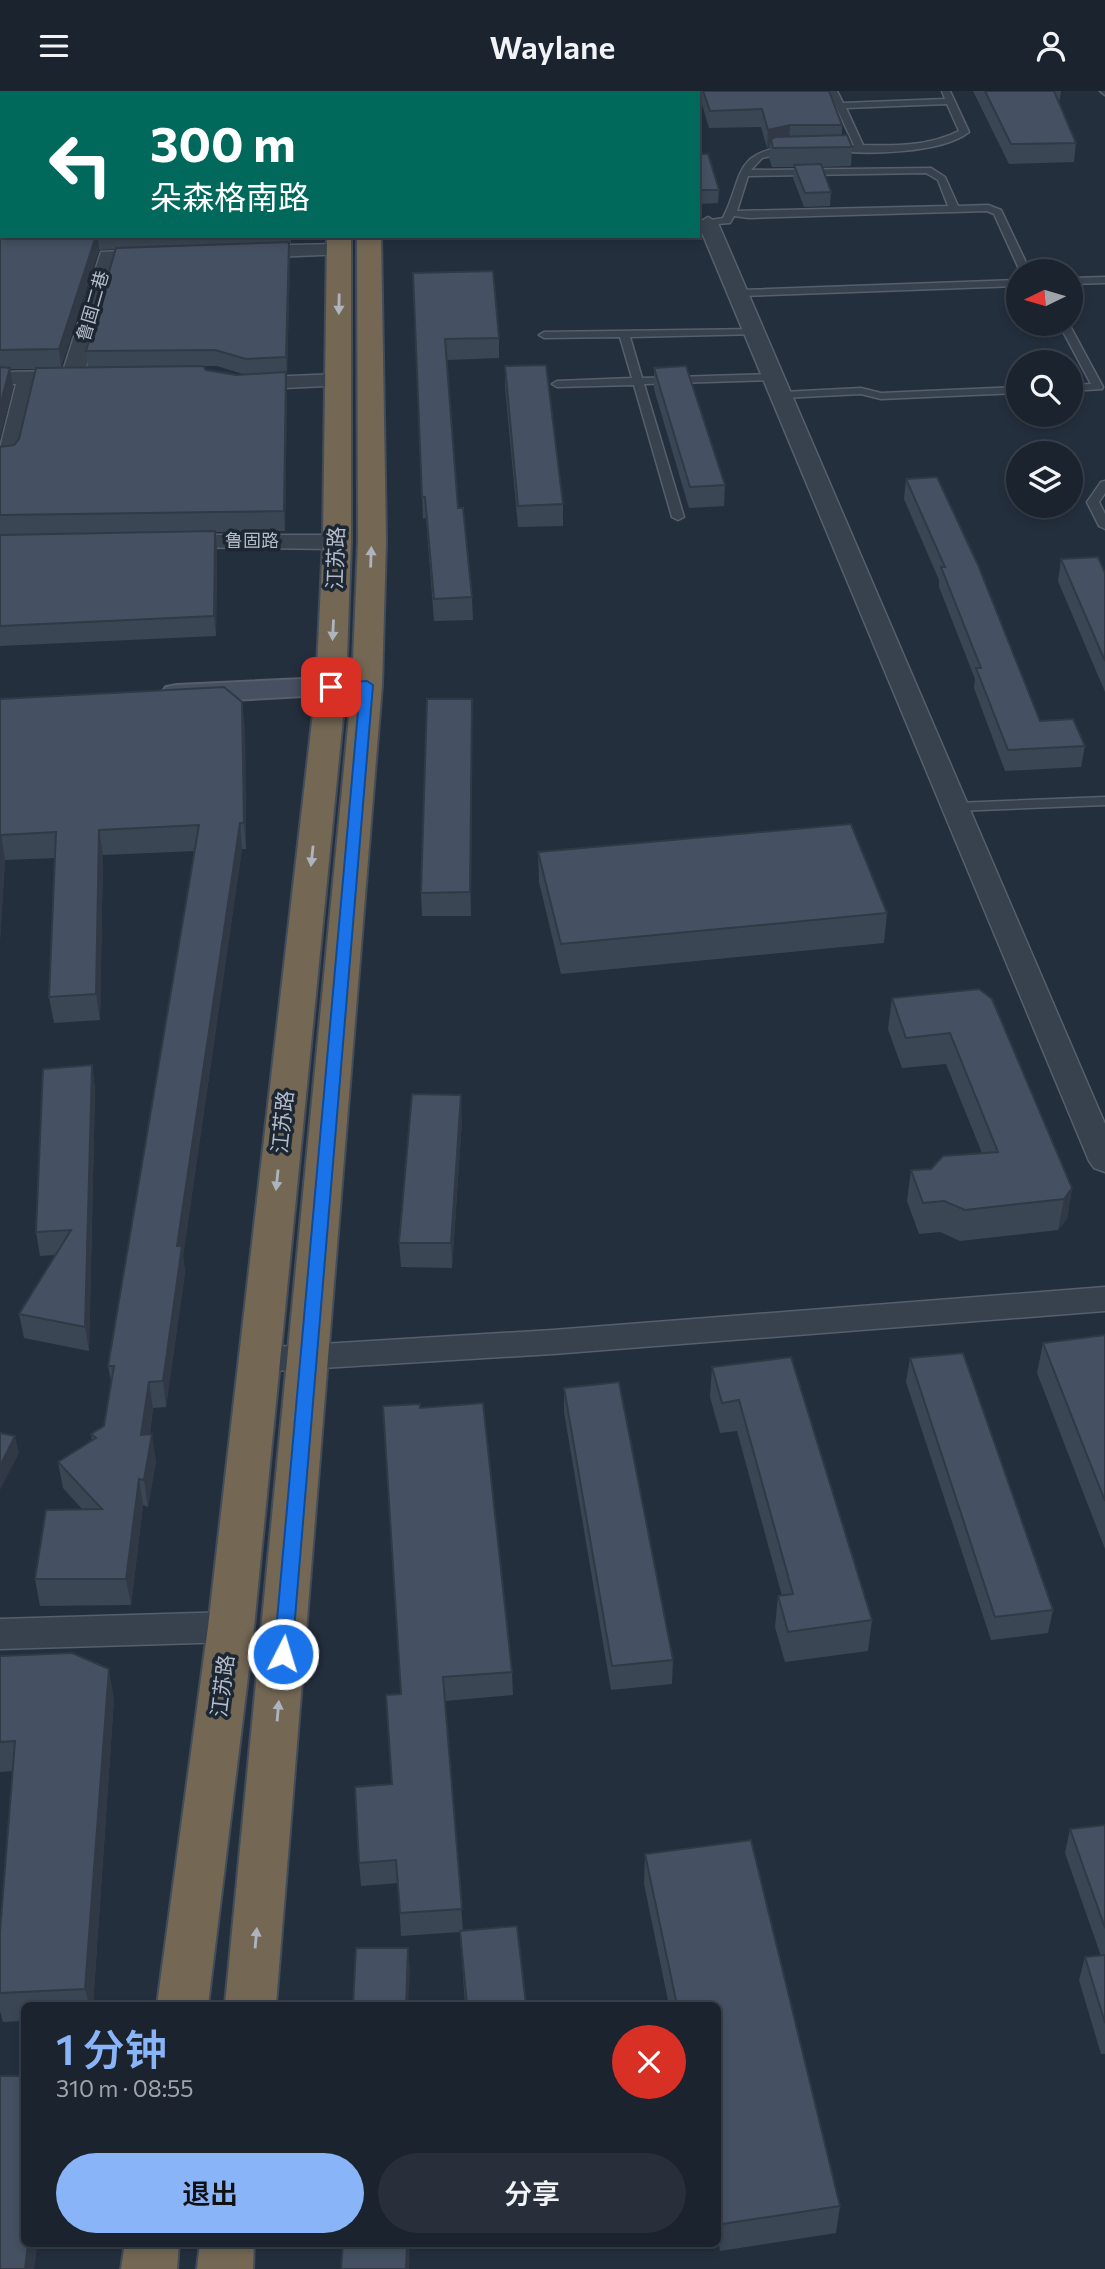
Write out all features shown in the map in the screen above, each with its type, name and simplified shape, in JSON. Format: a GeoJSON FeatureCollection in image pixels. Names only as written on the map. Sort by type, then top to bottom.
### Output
{"type":"FeatureCollection","features":[{"type":"Feature","properties":{"kind":"highway","name":"江苏路"},"geometry":{"type":"LineString","coordinates":[[250,2002],[308,1357],[349,686],[337,542],[338,380],[349,241]]}},
{"type":"Feature","properties":{"kind":"highway","name":"江苏路"},"geometry":{"type":"LineString","coordinates":[[182,2002],[230,1627],[257,1360],[349,686],[372,541],[349,241]]}},
{"type":"Feature","properties":{"kind":"highway"},"geometry":{"type":"LineString","coordinates":[[149,2269],[152,2247]]}},
{"type":"Feature","properties":{"kind":"highway"},"geometry":{"type":"LineString","coordinates":[[225,2269],[227,2247]]}},
{"type":"Feature","properties":{"kind":"street"},"geometry":{"type":"LineString","coordinates":[[708,223],[780,386],[1105,1161]]}},
{"type":"Feature","properties":{"kind":"street"},"geometry":{"type":"LineString","coordinates":[[230,253],[349,241]]}},
{"type":"Feature","properties":{"kind":"street","name":"鲁固二巷"},"geometry":{"type":"LineString","coordinates":[[72,377],[108,256],[176,254]]}},
{"type":"Feature","properties":{"kind":"street"},"geometry":{"type":"LineString","coordinates":[[0,378],[27,380],[99,376]]}},
{"type":"Feature","properties":{"kind":"street"},"geometry":{"type":"LineString","coordinates":[[5,457],[27,380]]}},
{"type":"Feature","properties":{"kind":"street"},"geometry":{"type":"LineString","coordinates":[[227,380],[238,380],[238,384],[338,380]]}},
{"type":"Feature","properties":{"kind":"street","name":"鲁固路"},"geometry":{"type":"LineString","coordinates":[[146,543],[337,542]]}},
{"type":"Feature","properties":{"kind":"street"},"geometry":{"type":"LineString","coordinates":[[152,695],[349,686]]}},
{"type":"Feature","properties":{"kind":"street"},"geometry":{"type":"LineString","coordinates":[[257,1360],[553,1342],[1105,1299]]}},
{"type":"Feature","properties":{"kind":"street"},"geometry":{"type":"LineString","coordinates":[[0,1634],[230,1627]]}},
{"type":"Feature","properties":{"kind":"lane"},"geometry":{"type":"LineString","coordinates":[[833,91],[859,147]]}},
{"type":"Feature","properties":{"kind":"lane"},"geometry":{"type":"LineString","coordinates":[[821,148],[949,141],[964,132],[948,96],[840,106]]}},
{"type":"Feature","properties":{"kind":"lane"},"geometry":{"type":"LineString","coordinates":[[708,223],[727,221],[732,213],[743,173],[756,155],[771,150],[796,149]]}},
{"type":"Feature","properties":{"kind":"lane"},"geometry":{"type":"LineString","coordinates":[[743,173],[928,170],[942,179],[954,209]]}},
{"type":"Feature","properties":{"kind":"lane"},"geometry":{"type":"LineString","coordinates":[[732,213],[988,208],[998,212],[1020,259]]}},
{"type":"Feature","properties":{"kind":"lane"},"geometry":{"type":"LineString","coordinates":[[1083,281],[1105,280]]}},
{"type":"Feature","properties":{"kind":"lane"},"geometry":{"type":"LineString","coordinates":[[740,293],[1006,283]]}},
{"type":"Feature","properties":{"kind":"lane"},"geometry":{"type":"LineString","coordinates":[[544,335],[757,332]]}},
{"type":"Feature","properties":{"kind":"lane"},"geometry":{"type":"LineString","coordinates":[[624,334],[678,517]]}},
{"type":"Feature","properties":{"kind":"lane"},"geometry":{"type":"LineString","coordinates":[[1083,359],[1098,387],[1083,388]]}},
{"type":"Feature","properties":{"kind":"lane"},"geometry":{"type":"LineString","coordinates":[[557,384],[638,382],[780,386],[861,391],[881,396],[1006,391]]}},
{"type":"Feature","properties":{"kind":"lane"},"geometry":{"type":"LineString","coordinates":[[1105,484],[1093,502],[1105,526]]}},
{"type":"Feature","properties":{"kind":"lane"},"geometry":{"type":"LineString","coordinates":[[955,807],[1105,801]]}},
{"type":"Feature","properties":{"kind":"building"},"geometry":{"type":"Polygon","coordinates":[[[703,91],[829,91],[842,125],[790,125],[768,130],[762,109],[710,111],[703,91]]]}},
{"type":"Feature","properties":{"kind":"building"},"geometry":{"type":"Polygon","coordinates":[[[985,91],[1054,91],[1076,143],[1011,144],[985,91]]]}},
{"type":"Feature","properties":{"kind":"building"},"geometry":{"type":"Polygon","coordinates":[[[847,135],[852,147],[773,148],[771,139],[775,137],[847,135]]]}},
{"type":"Feature","properties":{"kind":"building"},"geometry":{"type":"Polygon","coordinates":[[[700,154],[708,154],[719,190],[700,190],[700,154]]]}},
{"type":"Feature","properties":{"kind":"building"},"geometry":{"type":"Polygon","coordinates":[[[821,164],[831,192],[805,193],[794,165],[821,164]]]}},
{"type":"Feature","properties":{"kind":"building"},"geometry":{"type":"Polygon","coordinates":[[[0,238],[95,238],[59,349],[0,350],[0,238]]]}},
{"type":"Feature","properties":{"kind":"building"},"geometry":{"type":"Polygon","coordinates":[[[289,242],[286,357],[246,359],[215,350],[86,351],[116,248],[289,242]]]}},
{"type":"Feature","properties":{"kind":"building"},"geometry":{"type":"Polygon","coordinates":[[[493,271],[499,338],[445,339],[458,508],[463,508],[472,597],[434,599],[425,497],[422,497],[413,273],[493,271]]]}},
{"type":"Feature","properties":{"kind":"building"},"geometry":{"type":"Polygon","coordinates":[[[546,365],[563,504],[518,506],[505,366],[546,365]]]}},
{"type":"Feature","properties":{"kind":"building"},"geometry":{"type":"Polygon","coordinates":[[[203,366],[206,370],[236,375],[286,372],[284,511],[0,515],[0,447],[14,445],[19,439],[36,368],[203,366]]]}},
{"type":"Feature","properties":{"kind":"building"},"geometry":{"type":"Polygon","coordinates":[[[686,366],[725,485],[690,487],[654,368],[686,366]]]}},
{"type":"Feature","properties":{"kind":"building"},"geometry":{"type":"Polygon","coordinates":[[[0,367],[10,368],[0,406],[0,367]]]}},
{"type":"Feature","properties":{"kind":"building"},"geometry":{"type":"Polygon","coordinates":[[[937,477],[978,565],[1040,721],[1073,719],[1085,746],[1008,750],[976,668],[981,668],[941,567],[945,567],[906,479],[937,477]]]}},
{"type":"Feature","properties":{"kind":"building"},"geometry":{"type":"Polygon","coordinates":[[[215,531],[214,616],[0,626],[0,535],[215,531]]]}},
{"type":"Feature","properties":{"kind":"building"},"geometry":{"type":"Polygon","coordinates":[[[1098,557],[1105,573],[1105,661],[1061,559],[1098,557]]]}},
{"type":"Feature","properties":{"kind":"building"},"geometry":{"type":"Polygon","coordinates":[[[224,687],[242,702],[244,823],[240,823],[177,1246],[182,1246],[163,1381],[149,1382],[141,1435],[152,1434],[144,1480],[139,1479],[126,1579],[35,1579],[46,1510],[102,1509],[58,1462],[96,1438],[91,1434],[104,1426],[114,1366],[108,1366],[199,825],[99,830],[96,994],[49,997],[56,832],[1,835],[0,845],[0,699],[224,687]]]}},
{"type":"Feature","properties":{"kind":"building"},"geometry":{"type":"Polygon","coordinates":[[[427,699],[472,699],[470,892],[421,893],[427,699]]]}},
{"type":"Feature","properties":{"kind":"building"},"geometry":{"type":"Polygon","coordinates":[[[851,824],[887,913],[561,944],[538,852],[851,824]]]}},
{"type":"Feature","properties":{"kind":"building"},"geometry":{"type":"Polygon","coordinates":[[[979,989],[992,999],[1072,1188],[1064,1199],[965,1210],[944,1201],[923,1203],[911,1170],[931,1169],[943,1156],[998,1152],[950,1033],[906,1038],[892,998],[979,989]]]}},
{"type":"Feature","properties":{"kind":"building"},"geometry":{"type":"Polygon","coordinates":[[[92,1065],[85,1327],[19,1314],[71,1230],[36,1232],[43,1069],[92,1065]]]}},
{"type":"Feature","properties":{"kind":"building"},"geometry":{"type":"Polygon","coordinates":[[[412,1094],[461,1095],[451,1243],[399,1243],[412,1094]]]}},
{"type":"Feature","properties":{"kind":"building"},"geometry":{"type":"Polygon","coordinates":[[[1105,1335],[1105,1501],[1043,1343],[1105,1335]]]}},
{"type":"Feature","properties":{"kind":"building"},"geometry":{"type":"Polygon","coordinates":[[[963,1353],[1053,1610],[995,1617],[910,1358],[963,1353]]]}},
{"type":"Feature","properties":{"kind":"building"},"geometry":{"type":"Polygon","coordinates":[[[791,1357],[872,1620],[788,1632],[778,1596],[793,1594],[739,1400],[722,1403],[712,1367],[791,1357]]]}},
{"type":"Feature","properties":{"kind":"building"},"geometry":{"type":"Polygon","coordinates":[[[619,1382],[673,1660],[612,1666],[564,1388],[619,1382]]]}},
{"type":"Feature","properties":{"kind":"building"},"geometry":{"type":"Polygon","coordinates":[[[483,1403],[512,1672],[443,1677],[462,1909],[400,1913],[396,1860],[359,1863],[355,1787],[392,1784],[386,1695],[401,1694],[383,1406],[420,1404],[420,1408],[483,1403]]]}},
{"type":"Feature","properties":{"kind":"building"},"geometry":{"type":"Polygon","coordinates":[[[0,1433],[15,1436],[0,1466],[0,1433]]]}},
{"type":"Feature","properties":{"kind":"building"},"geometry":{"type":"Polygon","coordinates":[[[72,1653],[109,1669],[85,1989],[0,1993],[0,1932],[15,1741],[0,1742],[0,1656],[72,1653]]]}},
{"type":"Feature","properties":{"kind":"building"},"geometry":{"type":"Polygon","coordinates":[[[1105,1825],[1105,1928],[1070,1829],[1105,1825]]]}},
{"type":"Feature","properties":{"kind":"building"},"geometry":{"type":"Polygon","coordinates":[[[751,1840],[840,2206],[722,2224],[721,2002],[676,2002],[645,1854],[751,1840]]]}},
{"type":"Feature","properties":{"kind":"building"},"geometry":{"type":"Polygon","coordinates":[[[517,1926],[526,2002],[467,2002],[460,1931],[517,1926]]]}},
{"type":"Feature","properties":{"kind":"building"},"geometry":{"type":"Polygon","coordinates":[[[356,1948],[408,1948],[406,2002],[353,2002],[356,1948]]]}},
{"type":"Feature","properties":{"kind":"building"},"geometry":{"type":"Polygon","coordinates":[[[1105,1955],[1105,2023],[1085,1957],[1105,1955]]]}},
{"type":"Feature","properties":{"kind":"building"},"geometry":{"type":"Polygon","coordinates":[[[0,2076],[21,2076],[21,2247],[28,2247],[25,2269],[0,2269],[0,2076]]]}},
{"type":"Feature","properties":{"kind":"building"},"geometry":{"type":"Polygon","coordinates":[[[343,2247],[407,2247],[406,2269],[341,2269],[343,2247]]]}},
{"type":"Feature","properties":{"kind":"route"},"geometry":{"type":"LineString","coordinates":[[283,1654],[367,685],[331,687]]}}]}
